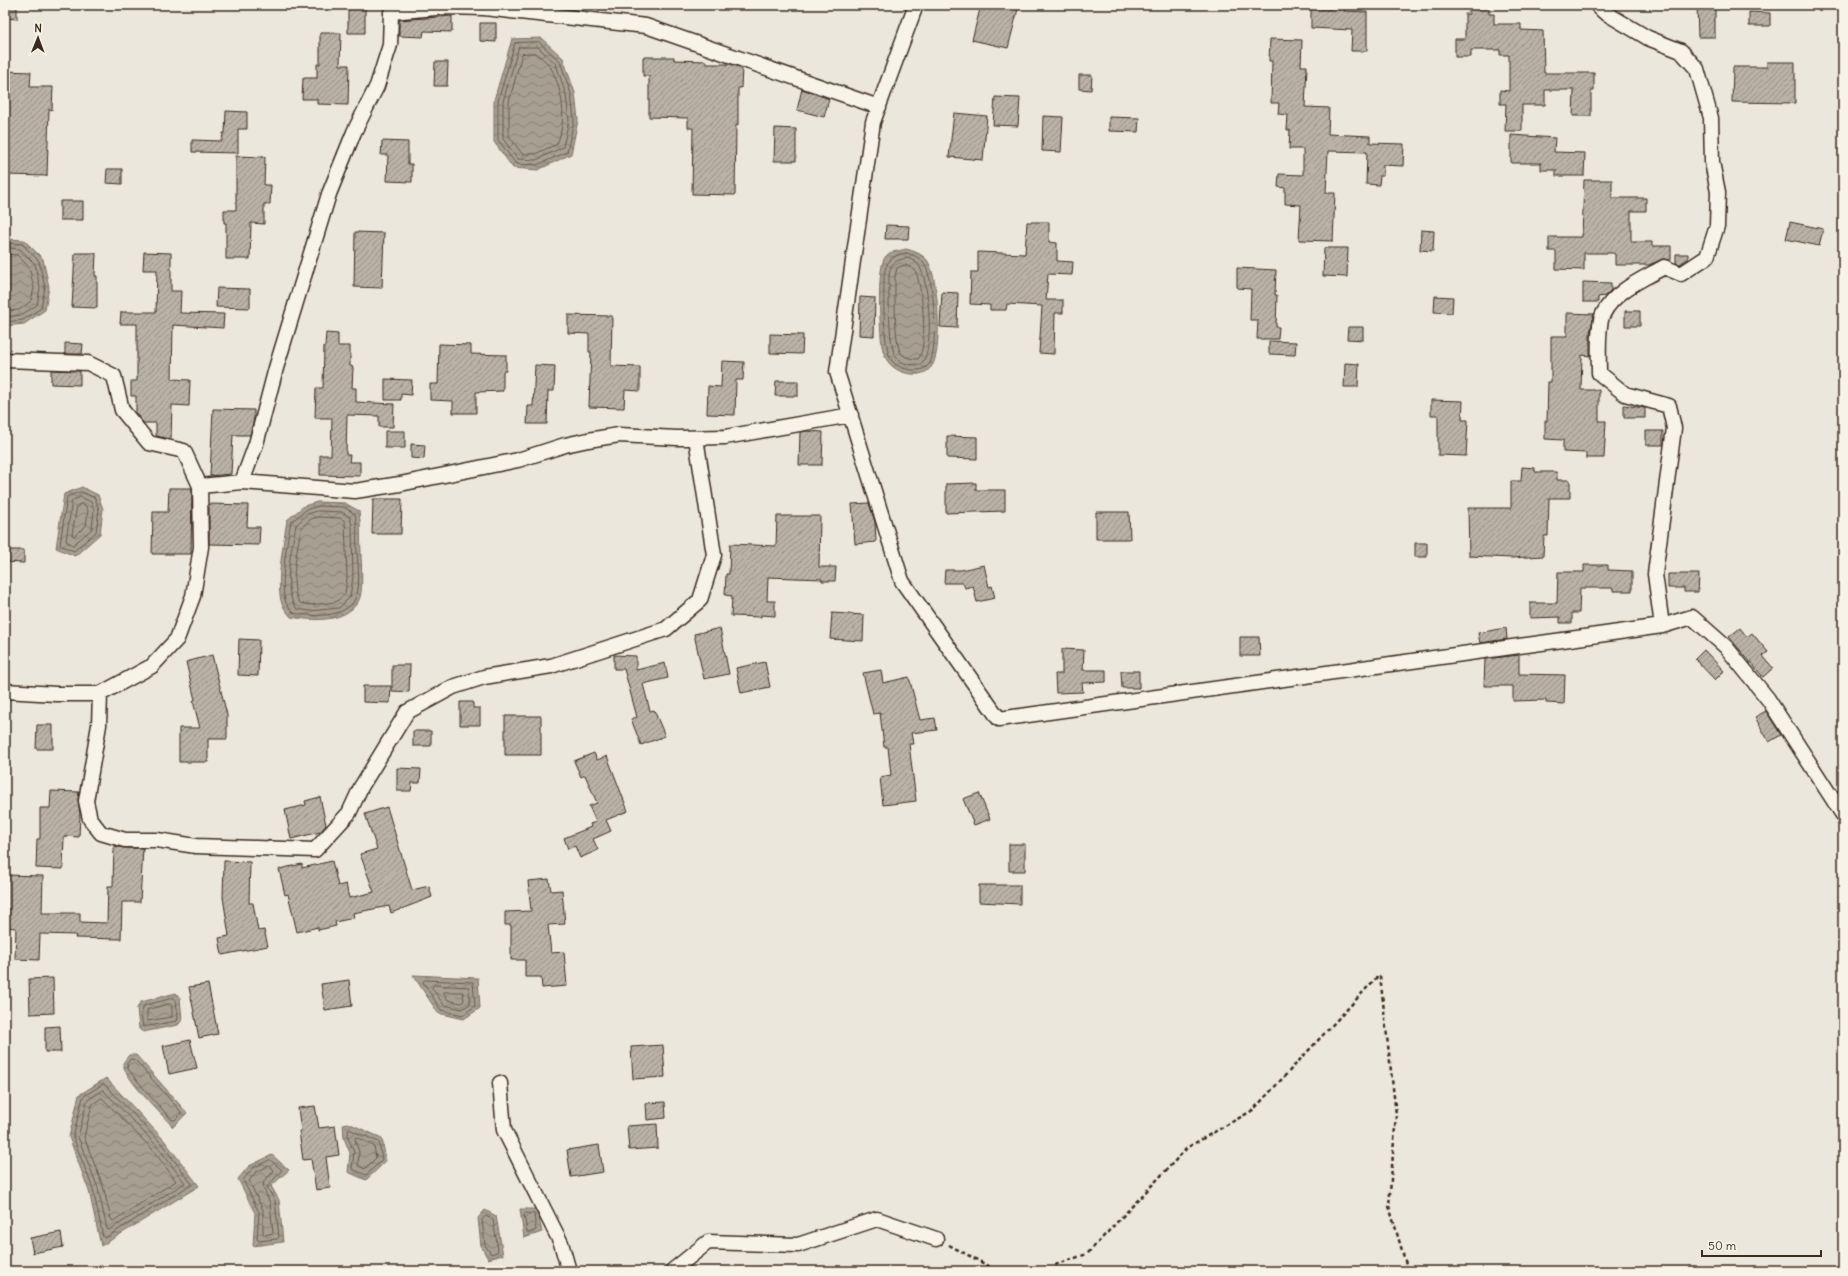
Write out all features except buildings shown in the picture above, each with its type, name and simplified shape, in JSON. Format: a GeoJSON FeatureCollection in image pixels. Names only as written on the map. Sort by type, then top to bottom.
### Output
{"type":"FeatureCollection","features":[{"type":"Feature","properties":{"kind":"street"},"geometry":{"type":"LineString","coordinates":[[916,5],[873,122],[838,372],[902,581],[999,719],[1662,626],[1692,617],[1726,647],[1768,698],[1843,815]]}},
{"type":"Feature","properties":{"kind":"street"},"geometry":{"type":"LineString","coordinates":[[1597,5],[1604,12],[1648,38],[1681,51],[1697,69],[1711,118],[1712,162],[1718,192],[1717,226],[1707,257],[1681,274],[1664,267],[1620,292],[1603,314],[1598,348],[1599,373],[1625,394],[1669,406],[1674,428],[1654,574],[1662,626]]}},
{"type":"Feature","properties":{"kind":"street"},"geometry":{"type":"LineString","coordinates":[[242,482],[256,444],[329,194],[354,132],[377,86],[390,45],[391,12],[447,7],[484,6],[646,26],[879,107]]}},
{"type":"Feature","properties":{"kind":"street"},"geometry":{"type":"LineString","coordinates":[[5,360],[88,363],[114,376],[122,410],[149,443],[184,451],[200,486],[201,547],[192,596],[177,639],[152,666],[100,694],[56,694],[5,691]]}},
{"type":"Feature","properties":{"kind":"street"},"geometry":{"type":"LineString","coordinates":[[200,486],[242,482],[354,491],[400,484],[518,460],[565,445],[619,435],[696,438],[725,437],[851,416]]}},
{"type":"Feature","properties":{"kind":"street"},"geometry":{"type":"LineString","coordinates":[[100,694],[98,725],[86,801],[90,819],[101,833],[125,840],[157,840],[196,846],[315,850],[349,813],[361,787],[407,712],[453,687],[484,677],[551,666],[666,629],[700,600],[714,555],[696,438]]}},
{"type":"Feature","properties":{"kind":"street"},"geometry":{"type":"LineString","coordinates":[[500,1083],[504,1130],[561,1243],[569,1271]]}},
{"type":"Feature","properties":{"kind":"street"},"geometry":{"type":"LineString","coordinates":[[672,1271],[708,1242],[798,1244],[876,1218],[936,1239]]}},
{"type":"Feature","properties":{"kind":"path"},"geometry":{"type":"LineString","coordinates":[[1051,1271],[1057,1264],[1087,1254],[1188,1147],[1253,1110],[1380,975],[1396,1114],[1389,1206],[1408,1271]]}},
{"type":"Feature","properties":{"kind":"path"},"geometry":{"type":"LineString","coordinates":[[936,1239],[998,1271]]}},
{"type":"Feature","properties":{"kind":"water"},"geometry":{"type":"Polygon","coordinates":[[[541,38],[563,58],[575,93],[578,120],[571,154],[538,170],[513,168],[494,142],[494,100],[512,39],[541,38]]]}},
{"type":"Feature","properties":{"kind":"water"},"geometry":{"type":"Polygon","coordinates":[[[5,239],[24,240],[43,259],[49,287],[45,310],[24,324],[5,326],[5,239]]]}},
{"type":"Feature","properties":{"kind":"water"},"geometry":{"type":"Polygon","coordinates":[[[906,249],[918,253],[927,260],[931,268],[937,295],[938,343],[936,355],[930,368],[919,374],[911,374],[897,370],[891,365],[884,354],[881,338],[880,285],[883,262],[888,254],[906,249]]]}},
{"type":"Feature","properties":{"kind":"water"},"geometry":{"type":"Polygon","coordinates":[[[82,487],[98,495],[103,509],[100,534],[75,556],[56,548],[64,494],[82,487]]]}},
{"type":"Feature","properties":{"kind":"water"},"geometry":{"type":"Polygon","coordinates":[[[317,502],[345,503],[359,511],[362,578],[360,598],[352,609],[345,614],[336,617],[318,620],[291,617],[282,604],[279,586],[287,520],[304,506],[317,502]]]}},
{"type":"Feature","properties":{"kind":"water"},"geometry":{"type":"Polygon","coordinates":[[[413,975],[478,978],[480,1008],[464,1019],[438,1013],[413,975]]]}},
{"type":"Feature","properties":{"kind":"water"},"geometry":{"type":"Polygon","coordinates":[[[176,993],[180,998],[182,1020],[178,1025],[143,1032],[139,1029],[137,1008],[141,1002],[176,993]]]}},
{"type":"Feature","properties":{"kind":"water"},"geometry":{"type":"Polygon","coordinates":[[[129,1055],[136,1055],[187,1113],[173,1127],[136,1087],[125,1070],[123,1063],[129,1055]]]}},
{"type":"Feature","properties":{"kind":"water"},"geometry":{"type":"Polygon","coordinates":[[[106,1078],[164,1140],[199,1186],[101,1246],[89,1191],[69,1137],[79,1095],[106,1078]]]}},
{"type":"Feature","properties":{"kind":"water"},"geometry":{"type":"Polygon","coordinates":[[[348,1123],[382,1138],[386,1161],[366,1180],[348,1172],[350,1153],[344,1138],[343,1124],[348,1123]]]}},
{"type":"Feature","properties":{"kind":"water"},"geometry":{"type":"Polygon","coordinates":[[[272,1155],[289,1170],[271,1186],[279,1200],[283,1242],[253,1246],[255,1213],[238,1179],[249,1166],[272,1155]]]}},
{"type":"Feature","properties":{"kind":"water"},"geometry":{"type":"Polygon","coordinates":[[[520,1209],[537,1209],[542,1232],[524,1238],[520,1209]]]}},
{"type":"Feature","properties":{"kind":"water"},"geometry":{"type":"Polygon","coordinates":[[[485,1210],[496,1216],[503,1255],[488,1259],[481,1246],[478,1218],[485,1210]]]}}]}
